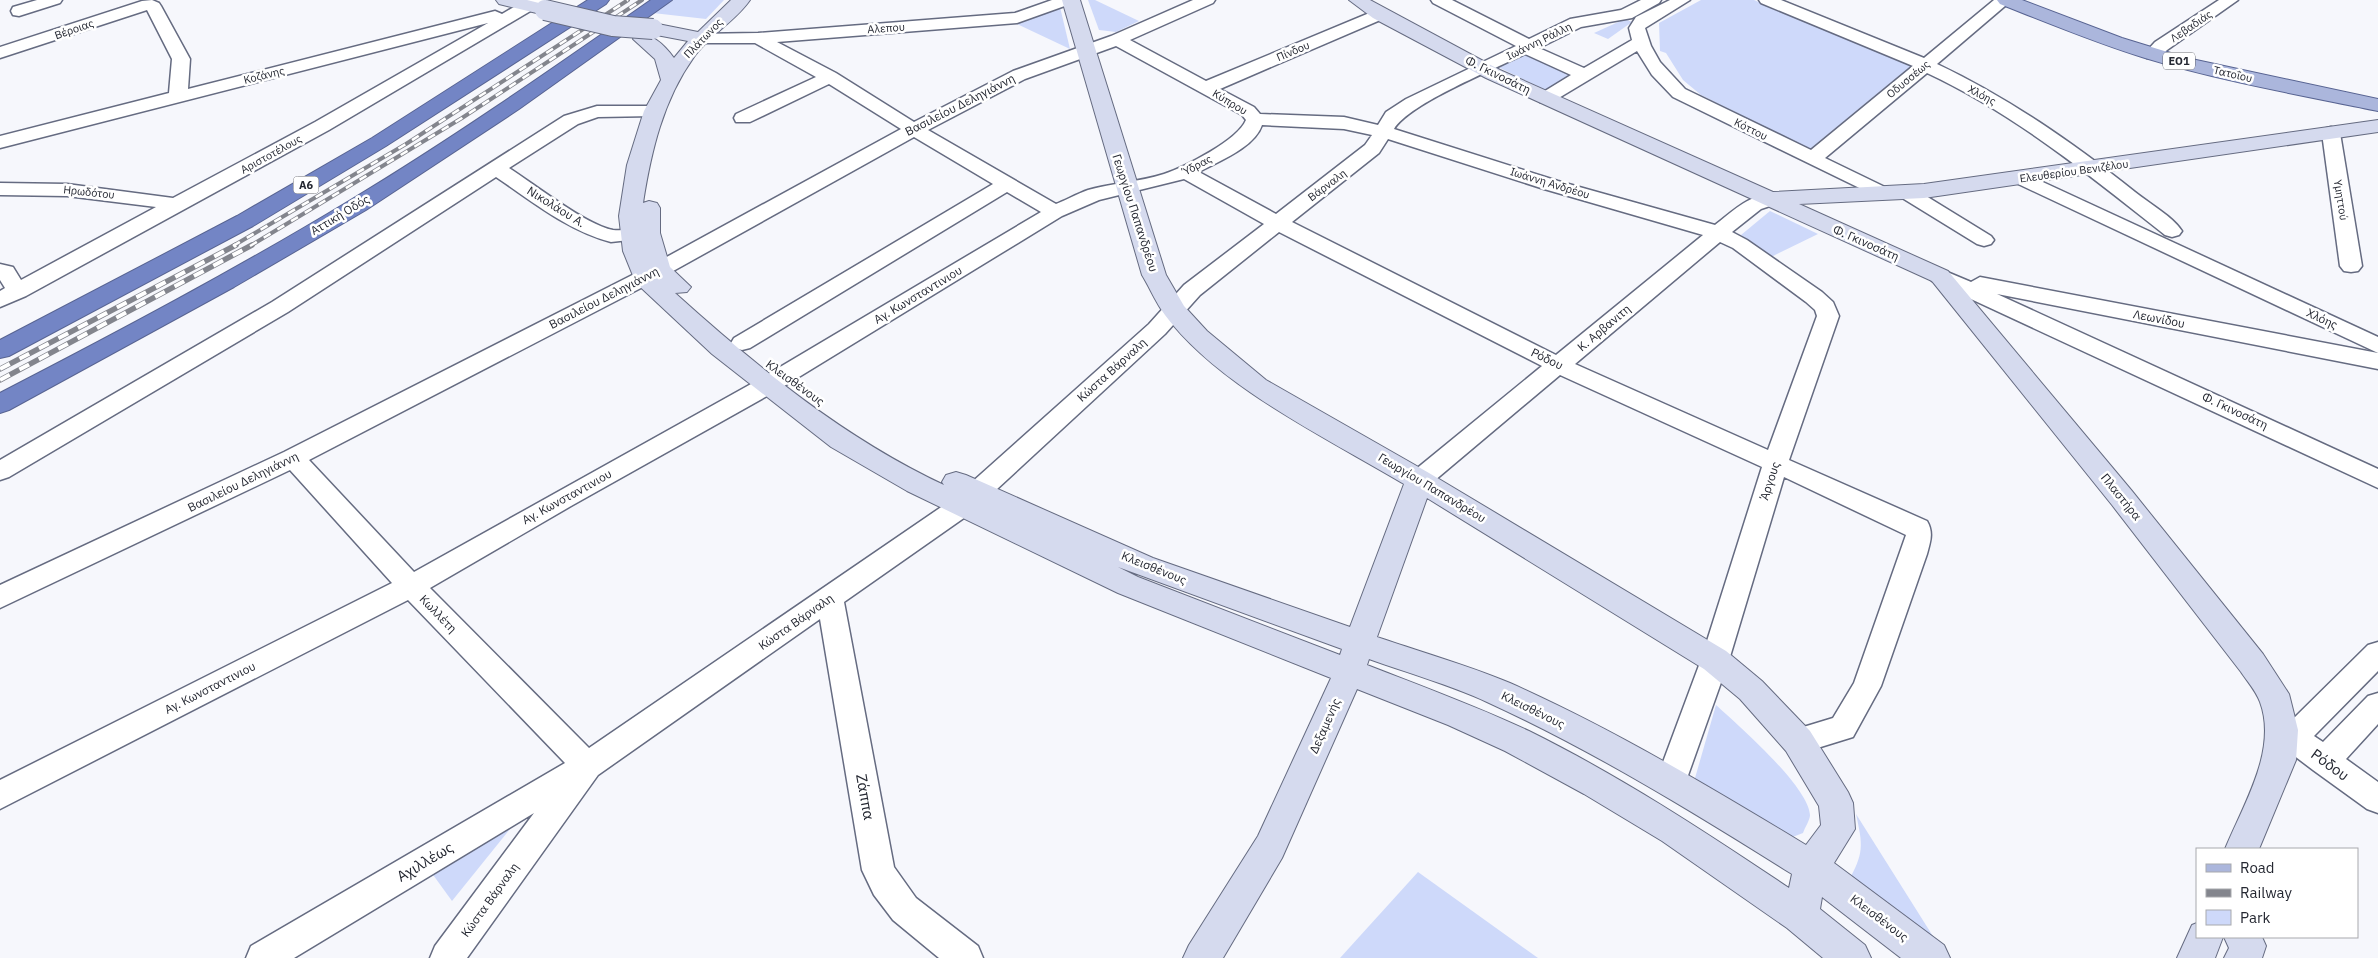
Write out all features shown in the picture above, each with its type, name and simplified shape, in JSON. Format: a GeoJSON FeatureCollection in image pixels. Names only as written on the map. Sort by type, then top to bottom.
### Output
{"type":"FeatureCollection","features":[{"type":"Feature","properties":{"kind":"highway","name":"Α6"},"geometry":{"type":"LineString","coordinates":[[0,350],[253,216],[379,142],[600,0]]}},
{"type":"Feature","properties":{"kind":"highway","name":"Αττική Οδός"},"geometry":{"type":"LineString","coordinates":[[0,404],[213,290],[350,210],[442,151],[663,0]]}},
{"type":"Feature","properties":{"kind":"highway"},"geometry":{"type":"LineString","coordinates":[[0,422],[60,390],[127,350],[213,290]]}},
{"type":"Feature","properties":{"kind":"main road","name":"Τατοΐου"},"geometry":{"type":"LineString","coordinates":[[2005,0],[2115,42],[2153,54],[2378,105]]}},
{"type":"Feature","properties":{"kind":"main road"},"geometry":{"type":"LineString","coordinates":[[2358,101],[2378,110]]}},
{"type":"Feature","properties":{"kind":"street"},"geometry":{"type":"LineString","coordinates":[[19,12],[54,0]]}},
{"type":"Feature","properties":{"kind":"street"},"geometry":{"type":"LineString","coordinates":[[505,0],[537,5],[647,34],[702,38]]}},
{"type":"Feature","properties":{"kind":"street","name":"Πλάτωνος"},"geometry":{"type":"LineString","coordinates":[[671,80],[686,53],[741,0]]}},
{"type":"Feature","properties":{"kind":"street","name":"Αλεπου"},"geometry":{"type":"LineString","coordinates":[[702,38],[758,38],[1017,18],[1069,0]]}},
{"type":"Feature","properties":{"kind":"street","name":"Γεωργίου Παπανδρέου"},"geometry":{"type":"LineString","coordinates":[[1069,0],[1154,275],[1174,310],[1198,336],[1257,386],[1420,480],[1715,660],[1751,690],[1798,741],[1836,803],[1838,830],[1811,867],[1800,916]]}},
{"type":"Feature","properties":{"kind":"street","name":"Βασιλείου Δεληγιάννη"},"geometry":{"type":"LineString","coordinates":[[0,597],[293,458],[652,274],[913,129],[1019,75],[1117,40],[1207,0]]}},
{"type":"Feature","properties":{"kind":"street","name":"Φ. Γκινοσάτη"},"geometry":{"type":"LineString","coordinates":[[1358,0],[1379,14],[1482,68],[1769,200],[1940,276],[2378,479]]}},
{"type":"Feature","properties":{"kind":"street"},"geometry":{"type":"LineString","coordinates":[[1439,0],[1520,40],[1534,52],[1585,75]]}},
{"type":"Feature","properties":{"kind":"street","name":"Ιωάννη Ράλλη"},"geometry":{"type":"LineString","coordinates":[[1482,68],[1576,23],[1626,14],[1653,0]]}},
{"type":"Feature","properties":{"kind":"street"},"geometry":{"type":"LineString","coordinates":[[1546,98],[1640,42],[1637,28],[1642,21],[1682,0]]}},
{"type":"Feature","properties":{"kind":"street","name":"Χλόης"},"geometry":{"type":"LineString","coordinates":[[1768,0],[1924,65],[2008,109],[2093,168],[2172,231]]}},
{"type":"Feature","properties":{"kind":"street","name":"Οδυσσέως"},"geometry":{"type":"LineString","coordinates":[[1812,159],[2005,0]]}},
{"type":"Feature","properties":{"kind":"street","name":"Λεβαδιάς"},"geometry":{"type":"LineString","coordinates":[[2153,54],[2160,46],[2230,0]]}},
{"type":"Feature","properties":{"kind":"street"},"geometry":{"type":"LineString","coordinates":[[1015,3],[1038,12]]}},
{"type":"Feature","properties":{"kind":"street","name":"Βέροιας"},"geometry":{"type":"LineString","coordinates":[[0,53],[148,4],[153,6],[181,58],[178,97]]}},
{"type":"Feature","properties":{"kind":"street","name":"Κοζάνης"},"geometry":{"type":"LineString","coordinates":[[0,142],[537,5]]}},
{"type":"Feature","properties":{"kind":"street","name":"Αριστοτέλους"},"geometry":{"type":"LineString","coordinates":[[9,296],[178,205],[537,5]]}},
{"type":"Feature","properties":{"kind":"street","name":"Πίνδου"},"geometry":{"type":"LineString","coordinates":[[1206,88],[1379,14]]}},
{"type":"Feature","properties":{"kind":"street"},"geometry":{"type":"LineString","coordinates":[[1626,14],[1642,21]]}},
{"type":"Feature","properties":{"kind":"street"},"geometry":{"type":"LineString","coordinates":[[647,34],[664,56],[670,69],[671,80]]}},
{"type":"Feature","properties":{"kind":"street","name":"Κλεισθένους"},"geometry":{"type":"LineString","coordinates":[[702,38],[700,55],[670,111],[657,157],[640,234],[638,264],[742,343],[776,381]]}},
{"type":"Feature","properties":{"kind":"street"},"geometry":{"type":"LineString","coordinates":[[758,38],[830,77],[913,129],[1056,212]]}},
{"type":"Feature","properties":{"kind":"street","name":"Κύπρου"},"geometry":{"type":"LineString","coordinates":[[1117,40],[1248,111],[1255,119],[1344,123],[1383,132]]}},
{"type":"Feature","properties":{"kind":"street","name":"Κόττου"},"geometry":{"type":"LineString","coordinates":[[1640,42],[1659,72],[1679,92],[1882,193]]}},
{"type":"Feature","properties":{"kind":"street","name":"Βάρναλη"},"geometry":{"type":"LineString","coordinates":[[1174,310],[1192,290],[1276,222],[1372,149],[1393,116],[1412,102],[1482,68]]}},
{"type":"Feature","properties":{"kind":"street"},"geometry":{"type":"LineString","coordinates":[[743,118],[830,77]]}},
{"type":"Feature","properties":{"kind":"street","name":"Κλεισθένους"},"geometry":{"type":"LineString","coordinates":[[640,234],[630,216],[638,166],[654,111],[671,80]]}},
{"type":"Feature","properties":{"kind":"street"},"geometry":{"type":"LineString","coordinates":[[0,471],[280,307],[571,120],[582,115],[597,112],[654,111]]}},
{"type":"Feature","properties":{"kind":"street","name":"Ύδρας"},"geometry":{"type":"LineString","coordinates":[[1126,187],[1168,179],[1185,172],[1236,143],[1251,130],[1255,119]]}},
{"type":"Feature","properties":{"kind":"street","name":"Ελευθερίου Βενιζέλου"},"geometry":{"type":"LineString","coordinates":[[1769,200],[1906,192],[2093,168],[2378,126]]}},
{"type":"Feature","properties":{"kind":"street","name":"Ιωάννη Ανδρέου"},"geometry":{"type":"LineString","coordinates":[[1383,132],[1551,185],[1718,233]]}},
{"type":"Feature","properties":{"kind":"street","name":"Υμηττού"},"geometry":{"type":"LineString","coordinates":[[2331,133],[2351,266]]}},
{"type":"Feature","properties":{"kind":"street","name":"Νικολάου Α."},"geometry":{"type":"LineString","coordinates":[[496,168],[575,221],[611,236],[640,234]]}},
{"type":"Feature","properties":{"kind":"street","name":"Ρόδου"},"geometry":{"type":"LineString","coordinates":[[1185,172],[1276,222],[1560,366],[1775,465],[1918,528],[1919,535],[1914,554],[1867,686],[1842,728],[1798,741]]}},
{"type":"Feature","properties":{"kind":"street","name":"Χλόης"},"geometry":{"type":"LineString","coordinates":[[2021,178],[2378,346]]}},
{"type":"Feature","properties":{"kind":"street"},"geometry":{"type":"LineString","coordinates":[[742,343],[1006,184]]}},
{"type":"Feature","properties":{"kind":"street","name":"Ηρωδότου"},"geometry":{"type":"LineString","coordinates":[[0,189],[31,187],[69,189],[178,205]]}},
{"type":"Feature","properties":{"kind":"street","name":"Αγ. Κωνσταντινιου"},"geometry":{"type":"LineString","coordinates":[[0,795],[411,586],[562,499],[776,381],[1056,212],[1093,195],[1126,187]]}},
{"type":"Feature","properties":{"kind":"street"},"geometry":{"type":"LineString","coordinates":[[1906,192],[1984,240]]}},
{"type":"Feature","properties":{"kind":"street","name":"Κ. Αρβανιτη"},"geometry":{"type":"LineString","coordinates":[[1420,480],[1560,366],[1718,233],[1754,205],[1769,200]]}},
{"type":"Feature","properties":{"kind":"street","name":"Άργους"},"geometry":{"type":"LineString","coordinates":[[1671,780],[1715,660],[1775,465],[1828,316],[1824,307],[1814,297],[1740,244],[1718,233]]}},
{"type":"Feature","properties":{"kind":"street"},"geometry":{"type":"LineString","coordinates":[[0,270],[5,272],[9,296]]}},
{"type":"Feature","properties":{"kind":"street","name":"Κλεισθένους"},"geometry":{"type":"LineString","coordinates":[[652,274],[721,348],[858,429],[934,471],[970,499],[1136,576],[1355,658],[1498,692],[1671,780],[1811,867],[1931,958]]}},
{"type":"Feature","properties":{"kind":"street","name":"Λεωνίδου"},"geometry":{"type":"LineString","coordinates":[[1940,276],[2378,361]]}},
{"type":"Feature","properties":{"kind":"street","name":"Πλαστήρα"},"geometry":{"type":"LineString","coordinates":[[1940,276],[2122,498],[2252,663],[2273,694],[2288,734],[2242,848]]}},
{"type":"Feature","properties":{"kind":"street","name":"Κώστα Βάρναλη"},"geometry":{"type":"LineString","coordinates":[[457,954],[586,766],[830,599],[970,499],[1157,329],[1174,310]]}},
{"type":"Feature","properties":{"kind":"street","name":"Κωλλέτη"},"geometry":{"type":"LineString","coordinates":[[293,458],[411,586],[586,766]]}},
{"type":"Feature","properties":{"kind":"street","name":"Δεξαμενής"},"geometry":{"type":"LineString","coordinates":[[1202,958],[1270,847],[1355,658],[1420,480]]}},
{"type":"Feature","properties":{"kind":"street","name":"Ζάππα"},"geometry":{"type":"LineString","coordinates":[[830,599],[878,870],[886,890],[903,909],[966,958]]}},
{"type":"Feature","properties":{"kind":"street"},"geometry":{"type":"LineString","coordinates":[[2288,734],[2378,653]]}},
{"type":"Feature","properties":{"kind":"street","name":"Κλεισθένους"},"geometry":{"type":"LineString","coordinates":[[1355,658],[1459,715],[1517,741],[1674,830],[1800,916],[1852,958]]}},
{"type":"Feature","properties":{"kind":"street"},"geometry":{"type":"LineString","coordinates":[[2324,761],[2378,705]]}},
{"type":"Feature","properties":{"kind":"street","name":"Ρόδου"},"geometry":{"type":"LineString","coordinates":[[2288,734],[2378,799]]}},
{"type":"Feature","properties":{"kind":"street","name":"Αχιλλέως"},"geometry":{"type":"LineString","coordinates":[[263,958],[586,766]]}},
{"type":"Feature","properties":{"kind":"street"},"geometry":{"type":"LineString","coordinates":[[2196,958],[2205,938]]}},
{"type":"Feature","properties":{"kind":"green space"},"geometry":{"type":"Polygon","coordinates":[[[673,0],[724,0],[706,19],[653,13],[673,0]]]}},
{"type":"Feature","properties":{"kind":"green space"},"geometry":{"type":"Polygon","coordinates":[[[1088,0],[1095,0],[1139,21],[1116,32],[1099,30],[1088,0]]]}},
{"type":"Feature","properties":{"kind":"green space"},"geometry":{"type":"Polygon","coordinates":[[[1701,0],[1754,0],[1911,66],[1810,149],[1789,141],[1789,139],[1701,95],[1683,80],[1666,53],[1660,51],[1659,23],[1701,0]]]}},
{"type":"Feature","properties":{"kind":"green space"},"geometry":{"type":"Polygon","coordinates":[[[1060,7],[1070,49],[1017,24],[1060,7]]]}},
{"type":"Feature","properties":{"kind":"green space"},"geometry":{"type":"Polygon","coordinates":[[[1625,19],[1632,22],[1608,39],[1594,33],[1625,19]]]}},
{"type":"Feature","properties":{"kind":"green space"},"geometry":{"type":"Polygon","coordinates":[[[1525,52],[1574,75],[1547,91],[1498,67],[1525,52]]]}},
{"type":"Feature","properties":{"kind":"green space"},"geometry":{"type":"Polygon","coordinates":[[[1770,211],[1818,234],[1771,257],[1741,235],[1770,211]]]}},
{"type":"Feature","properties":{"kind":"green space"},"geometry":{"type":"Polygon","coordinates":[[[1716,705],[1771,757],[1798,789],[1810,815],[1803,833],[1782,841],[1693,785],[1716,705]]]}},
{"type":"Feature","properties":{"kind":"green space"},"geometry":{"type":"Polygon","coordinates":[[[1856,814],[1941,949],[1848,882],[1857,864],[1861,849],[1856,814]]]}},
{"type":"Feature","properties":{"kind":"green space"},"geometry":{"type":"Polygon","coordinates":[[[518,819],[452,901],[431,872],[518,819]]]}},
{"type":"Feature","properties":{"kind":"green space"},"geometry":{"type":"Polygon","coordinates":[[[1418,872],[1538,958],[1340,958],[1418,872]]]}},
{"type":"Feature","properties":{"kind":"railway"},"geometry":{"type":"LineString","coordinates":[[233,246],[406,144],[628,0]]}},
{"type":"Feature","properties":{"kind":"railway"},"geometry":{"type":"LineString","coordinates":[[250,246],[462,118],[642,0]]}},
{"type":"Feature","properties":{"kind":"railway"},"geometry":{"type":"LineString","coordinates":[[0,369],[236,245]]}},
{"type":"Feature","properties":{"kind":"railway"},"geometry":{"type":"LineString","coordinates":[[0,380],[252,245]]}}]}
